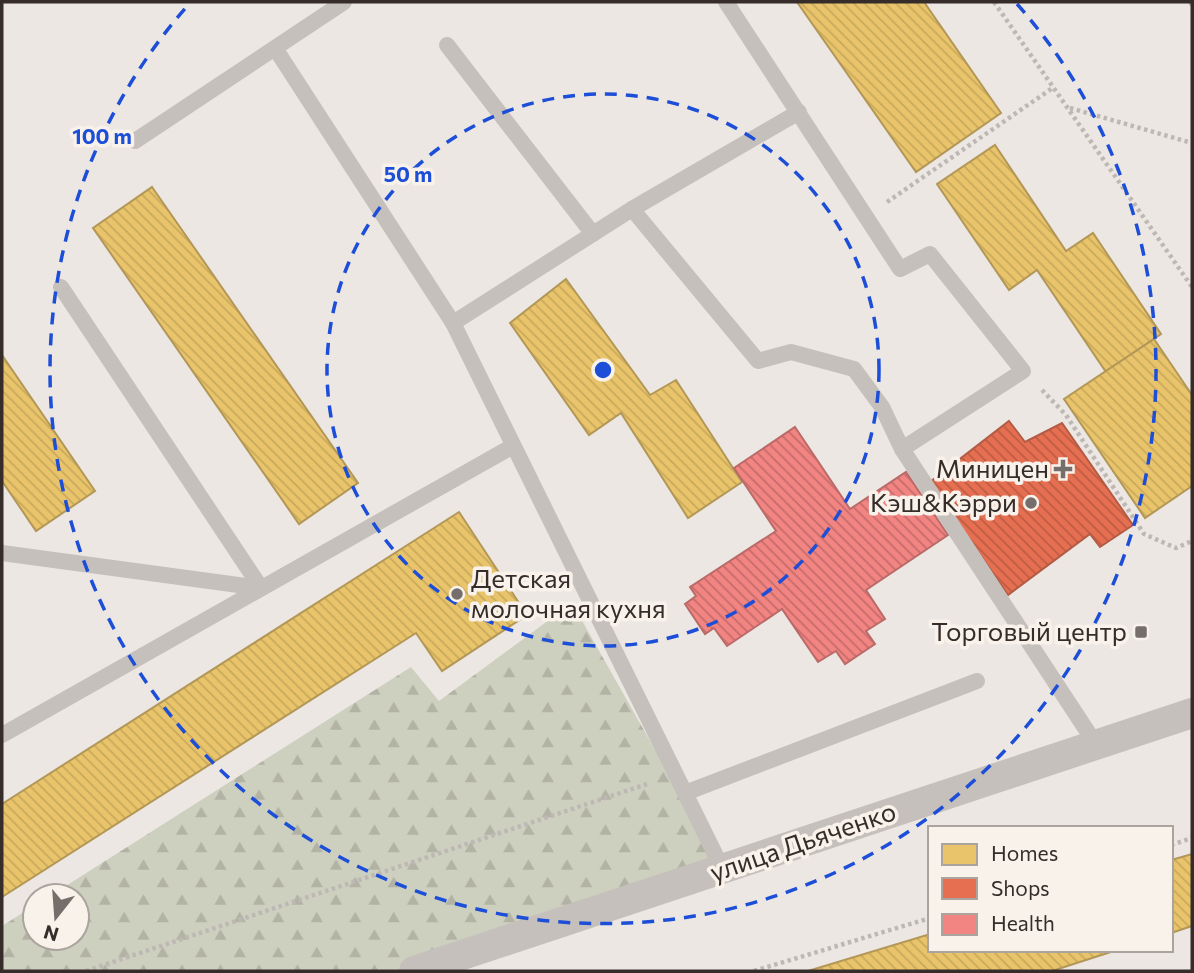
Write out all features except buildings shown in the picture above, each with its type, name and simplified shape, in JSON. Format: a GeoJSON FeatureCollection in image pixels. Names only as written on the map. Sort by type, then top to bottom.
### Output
{"type":"FeatureCollection","features":[{"type":"Feature","properties":{"kind":"street","name":"улица Дьяченко"},"geometry":{"type":"LineString","coordinates":[[414,971],[1192,713]]}},
{"type":"Feature","properties":{"kind":"lane"},"geometry":{"type":"LineString","coordinates":[[135,141],[345,2]]}},
{"type":"Feature","properties":{"kind":"lane"},"geometry":{"type":"LineString","coordinates":[[726,2],[900,269],[930,254],[1023,371],[902,449]]}},
{"type":"Feature","properties":{"kind":"lane"},"geometry":{"type":"LineString","coordinates":[[447,45],[593,234]]}},
{"type":"Feature","properties":{"kind":"lane"},"geometry":{"type":"LineString","coordinates":[[275,48],[453,323],[723,870]]}},
{"type":"Feature","properties":{"kind":"lane"},"geometry":{"type":"LineString","coordinates":[[453,323],[632,209],[799,113]]}},
{"type":"Feature","properties":{"kind":"lane"},"geometry":{"type":"LineString","coordinates":[[632,209],[758,361],[791,352],[854,369],[882,407],[902,449],[1095,743]]}},
{"type":"Feature","properties":{"kind":"lane"},"geometry":{"type":"LineString","coordinates":[[61,287],[261,588]]}},
{"type":"Feature","properties":{"kind":"lane"},"geometry":{"type":"LineString","coordinates":[[2,735],[513,446]]}},
{"type":"Feature","properties":{"kind":"lane"},"geometry":{"type":"LineString","coordinates":[[2,553],[261,588]]}},
{"type":"Feature","properties":{"kind":"lane"},"geometry":{"type":"LineString","coordinates":[[685,793],[977,681]]}},
{"type":"Feature","properties":{"kind":"path"},"geometry":{"type":"LineString","coordinates":[[994,2],[1192,287]]}},
{"type":"Feature","properties":{"kind":"path"},"geometry":{"type":"LineString","coordinates":[[866,216],[1054,87]]}},
{"type":"Feature","properties":{"kind":"path"},"geometry":{"type":"LineString","coordinates":[[1069,108],[1192,143]]}},
{"type":"Feature","properties":{"kind":"path"},"geometry":{"type":"LineString","coordinates":[[1023,371],[1066,415],[1144,534],[1176,548],[1192,541]]}},
{"type":"Feature","properties":{"kind":"path"},"geometry":{"type":"LineString","coordinates":[[86,971],[647,784]]}},
{"type":"Feature","properties":{"kind":"path"},"geometry":{"type":"LineString","coordinates":[[1173,844],[1192,838]]}},
{"type":"Feature","properties":{"kind":"path"},"geometry":{"type":"LineString","coordinates":[[754,971],[928,919]]}},
{"type":"Feature","properties":{"kind":"green space"},"geometry":{"type":"Polygon","coordinates":[[[572,603],[723,870],[414,971],[2,971],[2,926],[21,914],[21,952],[91,952],[91,882],[72,882],[411,667],[439,701],[572,603]]]}},
{"type":"Feature","properties":{"kind":"place","name":"Миницен"},"geometry":{"type":"Point","coordinates":[1063,469]}},
{"type":"Feature","properties":{"kind":"place","name":"Кэш&Кэрри"},"geometry":{"type":"Point","coordinates":[1031,503]}},
{"type":"Feature","properties":{"kind":"place","name":"Детская молочная кухня"},"geometry":{"type":"Point","coordinates":[457,594]}},
{"type":"Feature","properties":{"kind":"place","name":"Торговый центр"},"geometry":{"type":"Point","coordinates":[1141,632]}}]}
